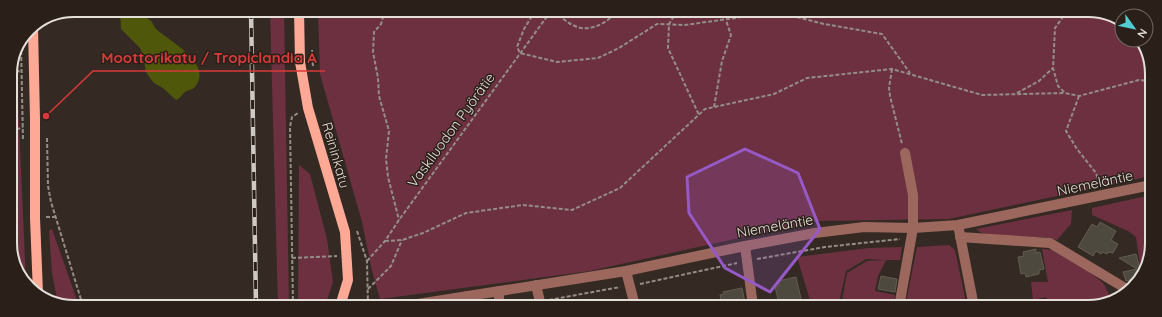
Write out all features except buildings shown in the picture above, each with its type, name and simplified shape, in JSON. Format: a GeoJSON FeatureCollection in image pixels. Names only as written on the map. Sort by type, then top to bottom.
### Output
{"type":"FeatureCollection","features":[{"type":"Feature","properties":{"kind":"main road","name":"Reininkatu"},"geometry":{"type":"LineString","coordinates":[[299,17],[300,62],[308,108],[345,232],[348,280],[342,300]]}},
{"type":"Feature","properties":{"kind":"main road"},"geometry":{"type":"LineString","coordinates":[[32,36],[38,287]]}},
{"type":"Feature","properties":{"kind":"main road"},"geometry":{"type":"LineString","coordinates":[[36,264],[42,290]]}},
{"type":"Feature","properties":{"kind":"street"},"geometry":{"type":"LineString","coordinates":[[900,300],[913,228],[912,195],[904,153]]}},
{"type":"Feature","properties":{"kind":"street","name":"Niemeläntie"},"geometry":{"type":"LineString","coordinates":[[471,300],[499,291],[626,271],[815,233],[864,227],[913,228],[958,225],[1145,186]]}},
{"type":"Feature","properties":{"kind":"street"},"geometry":{"type":"LineString","coordinates":[[958,225],[973,300]]}},
{"type":"Feature","properties":{"kind":"street"},"geometry":{"type":"LineString","coordinates":[[960,237],[1050,243],[1124,287]]}},
{"type":"Feature","properties":{"kind":"street"},"geometry":{"type":"LineString","coordinates":[[745,246],[752,300]]}},
{"type":"Feature","properties":{"kind":"street"},"geometry":{"type":"LineString","coordinates":[[626,271],[633,300]]}},
{"type":"Feature","properties":{"kind":"street"},"geometry":{"type":"LineString","coordinates":[[536,285],[540,300]]}},
{"type":"Feature","properties":{"kind":"street"},"geometry":{"type":"LineString","coordinates":[[499,291],[499,300]]}},
{"type":"Feature","properties":{"kind":"path"},"geometry":{"type":"LineString","coordinates":[[383,17],[381,24],[374,32],[373,52],[378,78],[379,96],[389,131],[386,159],[388,177],[399,220]]}},
{"type":"Feature","properties":{"kind":"path"},"geometry":{"type":"LineString","coordinates":[[531,17],[524,29],[517,47],[520,53],[557,62],[598,58],[619,48],[657,24],[686,25],[746,17]]}},
{"type":"Feature","properties":{"kind":"path","name":"Vaskiluodon Pyörätie"},"geometry":{"type":"LineString","coordinates":[[367,261],[385,240],[547,17]]}},
{"type":"Feature","properties":{"kind":"path"},"geometry":{"type":"LineString","coordinates":[[560,17],[573,26],[581,28],[595,27],[612,17]]}},
{"type":"Feature","properties":{"kind":"path"},"geometry":{"type":"LineString","coordinates":[[673,17],[669,24],[668,48],[699,116]]}},
{"type":"Feature","properties":{"kind":"path"},"geometry":{"type":"LineString","coordinates":[[797,17],[824,24],[882,34],[910,73]]}},
{"type":"Feature","properties":{"kind":"path"},"geometry":{"type":"LineString","coordinates":[[1063,17],[1055,28],[1054,68],[1058,86],[1065,93]]}},
{"type":"Feature","properties":{"kind":"path"},"geometry":{"type":"LineString","coordinates":[[714,107],[722,61],[731,35],[726,20]]}},
{"type":"Feature","properties":{"kind":"path"},"geometry":{"type":"LineString","coordinates":[[311,43],[313,73]]}},
{"type":"Feature","properties":{"kind":"path"},"geometry":{"type":"LineString","coordinates":[[17,129],[23,127],[21,52]]}},
{"type":"Feature","properties":{"kind":"path"},"geometry":{"type":"LineString","coordinates":[[1015,94],[1039,81],[1054,68]]}},
{"type":"Feature","properties":{"kind":"path"},"geometry":{"type":"LineString","coordinates":[[892,69],[889,88],[890,96],[904,153]]}},
{"type":"Feature","properties":{"kind":"path"},"geometry":{"type":"LineString","coordinates":[[385,240],[402,240],[423,233],[466,212],[523,205],[572,210],[620,188],[705,109],[774,94],[807,78],[892,69],[982,95],[1065,93],[1078,96],[1139,80],[1145,80]]}},
{"type":"Feature","properties":{"kind":"path"},"geometry":{"type":"LineString","coordinates":[[17,71],[22,72]]}},
{"type":"Feature","properties":{"kind":"path"},"geometry":{"type":"LineString","coordinates":[[1078,96],[1066,131],[1077,149],[1096,173],[1104,196]]}},
{"type":"Feature","properties":{"kind":"path"},"geometry":{"type":"LineString","coordinates":[[293,300],[290,127],[292,117],[308,108]]}},
{"type":"Feature","properties":{"kind":"path"},"geometry":{"type":"LineString","coordinates":[[47,132],[48,186],[51,202],[82,300]]}},
{"type":"Feature","properties":{"kind":"path"},"geometry":{"type":"LineString","coordinates":[[355,226],[367,261],[368,300]]}},
{"type":"Feature","properties":{"kind":"path"},"geometry":{"type":"LineString","coordinates":[[368,289],[391,266],[402,240]]}},
{"type":"Feature","properties":{"kind":"path"},"geometry":{"type":"LineString","coordinates":[[292,258],[346,255]]}},
{"type":"Feature","properties":{"kind":"highlighted area"},"geometry":{"type":"Polygon","coordinates":[[[745,149],[798,173],[820,229],[770,292],[725,268],[689,213],[687,177],[745,149]]]}},
{"type":"Feature","properties":{"kind":"shaded area"},"geometry":{"type":"Polygon","coordinates":[[[120,17],[145,17],[151,21],[156,29],[179,46],[195,62],[199,71],[199,79],[194,88],[185,92],[176,100],[163,88],[154,83],[146,72],[143,55],[140,48],[121,29],[120,17]]]}},
{"type":"Feature","properties":{"kind":"shaded area"},"geometry":{"type":"Polygon","coordinates":[[[270,17],[284,17],[289,300],[278,300],[270,17]]]}},
{"type":"Feature","properties":{"kind":"shaded area"},"geometry":{"type":"Polygon","coordinates":[[[318,17],[1088,17],[1107,20],[1114,24],[1114,48],[1138,48],[1144,63],[1145,177],[949,219],[816,221],[590,271],[380,299],[372,271],[362,222],[320,74],[318,17]]]}},
{"type":"Feature","properties":{"kind":"shaded area"},"geometry":{"type":"Polygon","coordinates":[[[17,80],[26,273],[20,262],[17,243],[17,80]]]}},
{"type":"Feature","properties":{"kind":"shaded area"},"geometry":{"type":"Polygon","coordinates":[[[299,165],[310,174],[327,239],[333,282],[327,300],[298,300],[299,165]]]}},
{"type":"Feature","properties":{"kind":"shaded area"},"geometry":{"type":"Polygon","coordinates":[[[1145,196],[1145,243],[1144,254],[1140,266],[1136,237],[1128,231],[1092,215],[1092,208],[1145,196]]]}},
{"type":"Feature","properties":{"kind":"shaded area"},"geometry":{"type":"Polygon","coordinates":[[[1072,210],[1071,224],[1057,240],[1042,237],[1008,239],[992,237],[976,229],[1072,210]]]}},
{"type":"Feature","properties":{"kind":"shaded area"},"geometry":{"type":"Polygon","coordinates":[[[52,229],[77,300],[57,297],[52,273],[49,231],[52,229]]]}},
{"type":"Feature","properties":{"kind":"shaded area"},"geometry":{"type":"Polygon","coordinates":[[[949,245],[955,250],[966,300],[906,300],[917,247],[949,245]]]}},
{"type":"Feature","properties":{"kind":"shaded area"},"geometry":{"type":"Polygon","coordinates":[[[902,247],[900,260],[886,260],[878,276],[875,291],[895,295],[894,300],[842,300],[847,273],[867,261],[885,260],[866,259],[846,271],[840,300],[810,300],[797,257],[869,248],[902,247]]]}},
{"type":"Feature","properties":{"kind":"shaded area"},"geometry":{"type":"Polygon","coordinates":[[[1042,249],[1055,250],[1083,266],[1104,284],[1110,296],[1092,300],[1047,300],[1046,297],[1033,300],[1031,282],[1048,282],[1042,249]]]}},
{"type":"Feature","properties":{"kind":"railway"},"geometry":{"type":"LineString","coordinates":[[251,17],[256,300]]}},
{"type":"Feature","properties":{"kind":"place","name":"Moottorikatu / Tropiclandia A"},"geometry":{"type":"Point","coordinates":[46,116]}}]}
